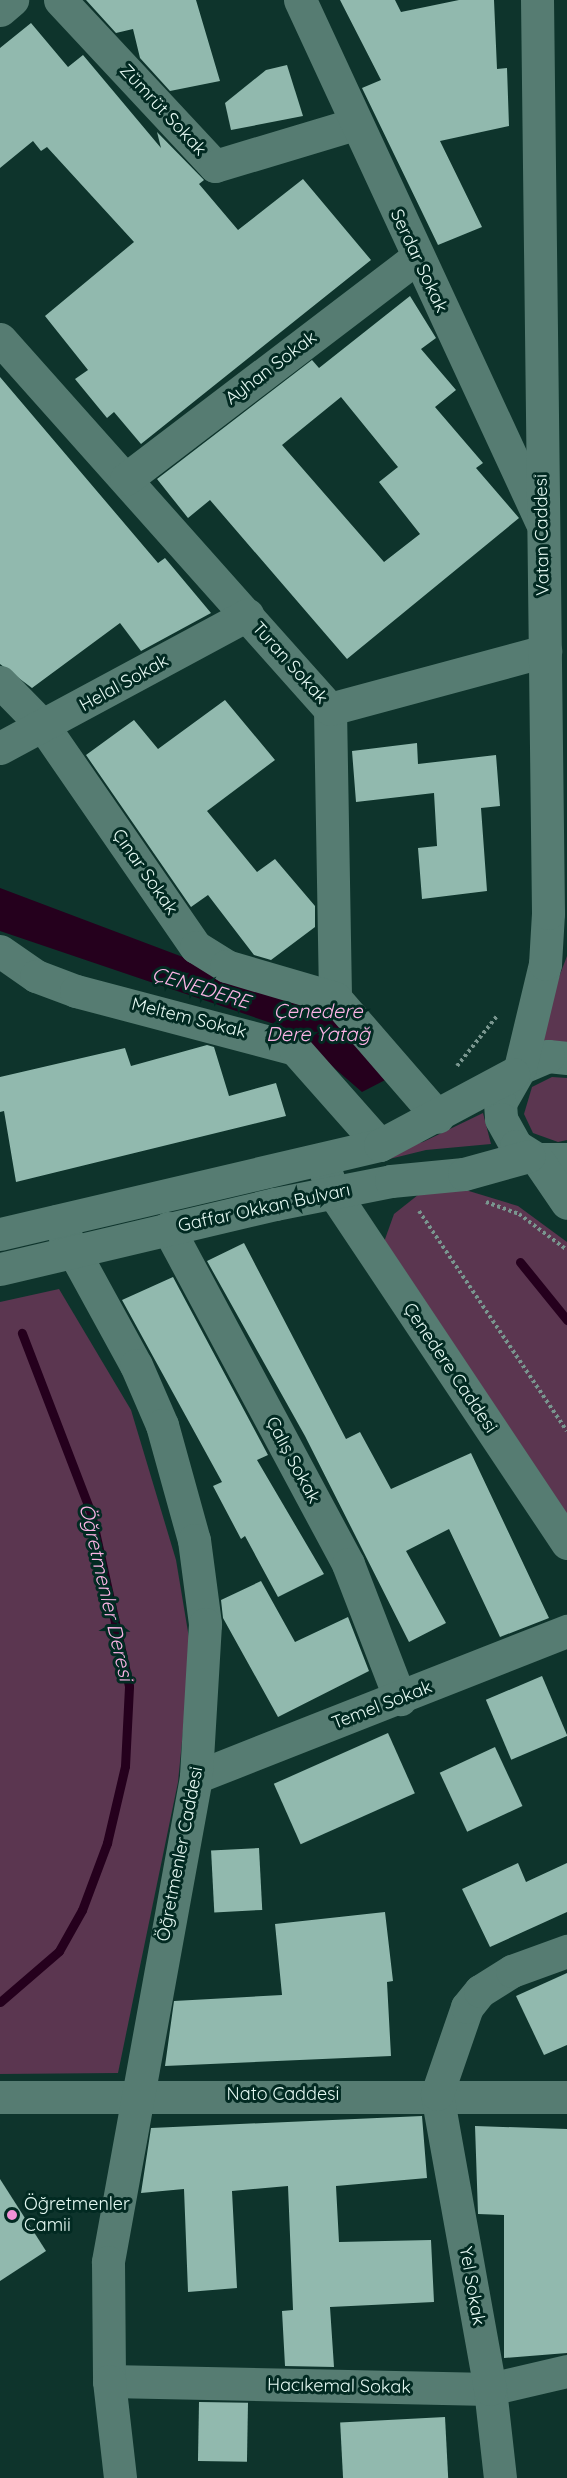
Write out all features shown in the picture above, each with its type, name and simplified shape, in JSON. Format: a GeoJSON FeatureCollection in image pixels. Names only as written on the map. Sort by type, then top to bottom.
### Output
{"type":"FeatureCollection","features":[{"type":"Feature","properties":{"kind":"street"},"geometry":{"type":"LineString","coordinates":[[0,10],[12,0]]}},
{"type":"Feature","properties":{"kind":"street","name":"Zümrüt Sokak"},"geometry":{"type":"LineString","coordinates":[[60,0],[215,166],[355,124]]}},
{"type":"Feature","properties":{"kind":"street","name":"Serdar Sokak"},"geometry":{"type":"LineString","coordinates":[[300,0],[355,124],[541,521]]}},
{"type":"Feature","properties":{"kind":"street","name":"Vatan Caddesi"},"geometry":{"type":"LineString","coordinates":[[537,0],[541,521],[545,651],[548,939],[516,1071],[504,1088],[501,1119],[511,1140],[544,1158],[567,1203]]}},
{"type":"Feature","properties":{"kind":"street","name":"Ayhan Sokak"},"geometry":{"type":"LineString","coordinates":[[126,479],[417,257]]}},
{"type":"Feature","properties":{"kind":"street","name":"Turan Sokak"},"geometry":{"type":"LineString","coordinates":[[0,339],[330,709],[335,998]]}},
{"type":"Feature","properties":{"kind":"street","name":"Helal Sokak"},"geometry":{"type":"LineString","coordinates":[[0,748],[44,727],[247,615]]}},
{"type":"Feature","properties":{"kind":"street"},"geometry":{"type":"LineString","coordinates":[[330,709],[545,651]]}},
{"type":"Feature","properties":{"kind":"street","name":"Çınar Sokak"},"geometry":{"type":"LineString","coordinates":[[0,682],[44,727],[196,947],[226,966],[335,998]]}},
{"type":"Feature","properties":{"kind":"street","name":"Meltem Sokak"},"geometry":{"type":"LineString","coordinates":[[0,951],[36,976],[76,991],[295,1048],[380,1145]]}},
{"type":"Feature","properties":{"kind":"street"},"geometry":{"type":"LineString","coordinates":[[335,998],[429,1108]]}},
{"type":"Feature","properties":{"kind":"street"},"geometry":{"type":"LineString","coordinates":[[516,1071],[548,1056],[567,1058]]}},
{"type":"Feature","properties":{"kind":"street","name":"Gaffar Okkan Bulvarı"},"geometry":{"type":"LineString","coordinates":[[0,1234],[321,1161],[380,1145],[429,1108],[516,1071]]}},
{"type":"Feature","properties":{"kind":"street","name":"Gaffar Okkan Bulvarı"},"geometry":{"type":"LineString","coordinates":[[0,1269],[168,1228],[333,1192],[464,1174],[544,1158]]}},
{"type":"Feature","properties":{"kind":"street","name":"Çenedere Caddesi"},"geometry":{"type":"LineString","coordinates":[[321,1161],[333,1192],[567,1544]]}},
{"type":"Feature","properties":{"kind":"street","name":"Öğretmenler Caddesi"},"geometry":{"type":"LineString","coordinates":[[57,1221],[136,1365],[186,1506],[205,1624],[196,1777],[134,2093],[108,2262],[109,2381],[120,2478]]}},
{"type":"Feature","properties":{"kind":"street","name":"Çalış Sokak"},"geometry":{"type":"LineString","coordinates":[[168,1228],[348,1564],[400,1699]]}},
{"type":"Feature","properties":{"kind":"street","name":"Temel Sokak"},"geometry":{"type":"LineString","coordinates":[[196,1777],[400,1699],[567,1631]]}},
{"type":"Feature","properties":{"kind":"street"},"geometry":{"type":"LineString","coordinates":[[437,2094],[467,2007],[480,1991],[512,1971],[567,1951]]}},
{"type":"Feature","properties":{"kind":"street","name":"Nato Caddesi"},"geometry":{"type":"LineString","coordinates":[[0,2097],[134,2093],[567,2097]]}},
{"type":"Feature","properties":{"kind":"street","name":"Yel Sokak"},"geometry":{"type":"LineString","coordinates":[[437,2094],[490,2389],[500,2478]]}},
{"type":"Feature","properties":{"kind":"street","name":"Hacıkemal Sokak"},"geometry":{"type":"LineString","coordinates":[[109,2381],[490,2389],[567,2371]]}},
{"type":"Feature","properties":{"kind":"path"},"geometry":{"type":"LineString","coordinates":[[429,1108],[438,1087],[491,1028],[502,1007]]}},
{"type":"Feature","properties":{"kind":"path"},"geometry":{"type":"LineString","coordinates":[[475,1198],[519,1214],[567,1250]]}},
{"type":"Feature","properties":{"kind":"path"},"geometry":{"type":"LineString","coordinates":[[412,1200],[567,1431]]}},
{"type":"Feature","properties":{"kind":"shaded area"},"geometry":{"type":"Polygon","coordinates":[[[567,956],[567,1042],[530,1046],[550,1001],[567,956]]]}},
{"type":"Feature","properties":{"kind":"shaded area"},"geometry":{"type":"Polygon","coordinates":[[[552,1077],[567,1078],[567,1140],[558,1142],[533,1133],[524,1114],[532,1087],[552,1077]]]}},
{"type":"Feature","properties":{"kind":"shaded area"},"geometry":{"type":"Polygon","coordinates":[[[483,1113],[491,1144],[426,1150],[365,1165],[365,1158],[423,1142],[483,1113]]]}},
{"type":"Feature","properties":{"kind":"shaded area"},"geometry":{"type":"Polygon","coordinates":[[[459,1188],[518,1206],[567,1242],[567,1552],[384,1242],[394,1214],[423,1191],[459,1188]]]}},
{"type":"Feature","properties":{"kind":"shaded area"},"geometry":{"type":"Polygon","coordinates":[[[59,1289],[131,1410],[176,1560],[191,1650],[178,1782],[118,2073],[0,2074],[0,1302],[59,1289]]]}},
{"type":"Feature","properties":{"kind":"water","name":"Çenedere Dere Yatağ"},"geometry":{"type":"Polygon","coordinates":[[[0,888],[220,971],[332,1001],[391,1077],[362,1092],[289,1029],[0,931],[0,888]]]}},
{"type":"Feature","properties":{"kind":"building"},"geometry":{"type":"Polygon","coordinates":[[[86,0],[196,0],[220,81],[170,91],[140,58],[133,29],[116,33],[86,0]]]}},
{"type":"Feature","properties":{"kind":"building"},"geometry":{"type":"Polygon","coordinates":[[[340,0],[395,0],[401,12],[459,0],[494,0],[497,69],[507,68],[509,126],[440,141],[482,227],[438,245],[362,88],[381,80],[340,0]]]}},
{"type":"Feature","properties":{"kind":"building"},"geometry":{"type":"Polygon","coordinates":[[[31,23],[68,67],[83,55],[161,148],[157,132],[204,180],[199,184],[238,230],[303,179],[371,260],[141,444],[114,412],[107,418],[75,379],[88,370],[45,316],[134,242],[47,147],[41,151],[33,141],[0,168],[0,48],[31,23]]]}},
{"type":"Feature","properties":{"kind":"building"},"geometry":{"type":"Polygon","coordinates":[[[287,65],[303,116],[231,130],[225,103],[266,70],[287,65]]]}},
{"type":"Feature","properties":{"kind":"building"},"geometry":{"type":"Polygon","coordinates":[[[410,296],[436,338],[421,349],[456,390],[435,407],[483,463],[476,468],[519,518],[347,659],[210,500],[188,518],[157,479],[312,360],[319,368],[410,296]],[[341,397],[282,445],[384,562],[420,534],[379,482],[398,467],[341,397]]]}},
{"type":"Feature","properties":{"kind":"building"},"geometry":{"type":"Polygon","coordinates":[[[0,377],[158,563],[165,558],[211,613],[141,651],[120,623],[32,688],[0,664],[0,377]]]}},
{"type":"Feature","properties":{"kind":"building"},"geometry":{"type":"Polygon","coordinates":[[[225,700],[275,760],[207,811],[257,872],[275,859],[315,906],[315,927],[271,960],[254,955],[208,895],[191,907],[86,755],[134,720],[158,749],[225,700]]]}},
{"type":"Feature","properties":{"kind":"building"},"geometry":{"type":"Polygon","coordinates":[[[417,743],[418,764],[496,755],[500,806],[481,808],[487,891],[422,899],[418,848],[437,846],[434,793],[356,802],[352,751],[417,743]]]}},
{"type":"Feature","properties":{"kind":"building"},"geometry":{"type":"Polygon","coordinates":[[[207,1045],[214,1047],[229,1096],[276,1083],[286,1116],[16,1182],[4,1111],[0,1112],[0,1077],[125,1048],[131,1066],[207,1045]]]}},
{"type":"Feature","properties":{"kind":"building"},"geometry":{"type":"Polygon","coordinates":[[[244,1243],[346,1439],[360,1432],[391,1489],[471,1453],[549,1618],[500,1637],[449,1529],[406,1551],[446,1623],[409,1642],[305,1436],[207,1261],[244,1243]]]}},
{"type":"Feature","properties":{"kind":"building"},"geometry":{"type":"Polygon","coordinates":[[[173,1277],[268,1455],[257,1460],[324,1574],[278,1597],[245,1536],[241,1539],[213,1486],[222,1482],[122,1300],[173,1277]]]}},
{"type":"Feature","properties":{"kind":"building"},"geometry":{"type":"Polygon","coordinates":[[[261,1581],[295,1642],[348,1617],[369,1671],[278,1717],[223,1618],[221,1600],[261,1581]]]}},
{"type":"Feature","properties":{"kind":"building"},"geometry":{"type":"Polygon","coordinates":[[[542,1676],[567,1736],[511,1760],[486,1700],[542,1676]]]}},
{"type":"Feature","properties":{"kind":"building"},"geometry":{"type":"Polygon","coordinates":[[[388,1733],[415,1793],[301,1844],[274,1784],[388,1733]]]}},
{"type":"Feature","properties":{"kind":"building"},"geometry":{"type":"Polygon","coordinates":[[[495,1747],[522,1806],[467,1832],[440,1773],[495,1747]]]}},
{"type":"Feature","properties":{"kind":"building"},"geometry":{"type":"Polygon","coordinates":[[[259,1848],[262,1910],[214,1912],[211,1851],[259,1848]]]}},
{"type":"Feature","properties":{"kind":"building"},"geometry":{"type":"Polygon","coordinates":[[[518,1863],[526,1882],[567,1863],[567,1912],[490,1947],[462,1889],[518,1863]]]}},
{"type":"Feature","properties":{"kind":"building"},"geometry":{"type":"Polygon","coordinates":[[[385,1912],[393,1981],[387,1982],[391,2056],[165,2066],[174,2001],[282,1995],[275,1924],[385,1912]]]}},
{"type":"Feature","properties":{"kind":"building"},"geometry":{"type":"Polygon","coordinates":[[[567,1973],[567,2045],[544,2055],[516,1996],[567,1973]]]}},
{"type":"Feature","properties":{"kind":"building"},"geometry":{"type":"Polygon","coordinates":[[[422,2116],[427,2178],[336,2186],[339,2242],[431,2240],[434,2302],[330,2307],[334,2367],[285,2366],[282,2311],[293,2310],[288,2186],[232,2191],[237,2288],[188,2292],[184,2189],[141,2193],[151,2128],[422,2116]]]}},
{"type":"Feature","properties":{"kind":"building"},"geometry":{"type":"Polygon","coordinates":[[[475,2126],[567,2129],[567,2353],[504,2358],[504,2215],[478,2214],[475,2126]]]}},
{"type":"Feature","properties":{"kind":"building","name":"Öğretmenler Camii"},"geometry":{"type":"Polygon","coordinates":[[[0,2179],[46,2251],[0,2281],[0,2179]]]}},
{"type":"Feature","properties":{"kind":"building"},"geometry":{"type":"Polygon","coordinates":[[[199,2402],[248,2403],[247,2462],[198,2461],[199,2402]]]}},
{"type":"Feature","properties":{"kind":"building"},"geometry":{"type":"Polygon","coordinates":[[[445,2417],[448,2478],[343,2478],[340,2422],[445,2417]]]}},
{"type":"Feature","properties":{"kind":"waterway","name":"ÇENEDERE"},"geometry":{"type":"LineString","coordinates":[[520,1262],[567,1320]]}},
{"type":"Feature","properties":{"kind":"waterway","name":"Öğretmenler Deresi"},"geometry":{"type":"LineString","coordinates":[[0,2002],[59,1951],[82,1910],[107,1843],[125,1766],[129,1686],[91,1513],[22,1333]]}},
{"type":"Feature","properties":{"kind":"place","name":"Öğretmenler Camii"},"geometry":{"type":"Point","coordinates":[12,2215]}}]}
